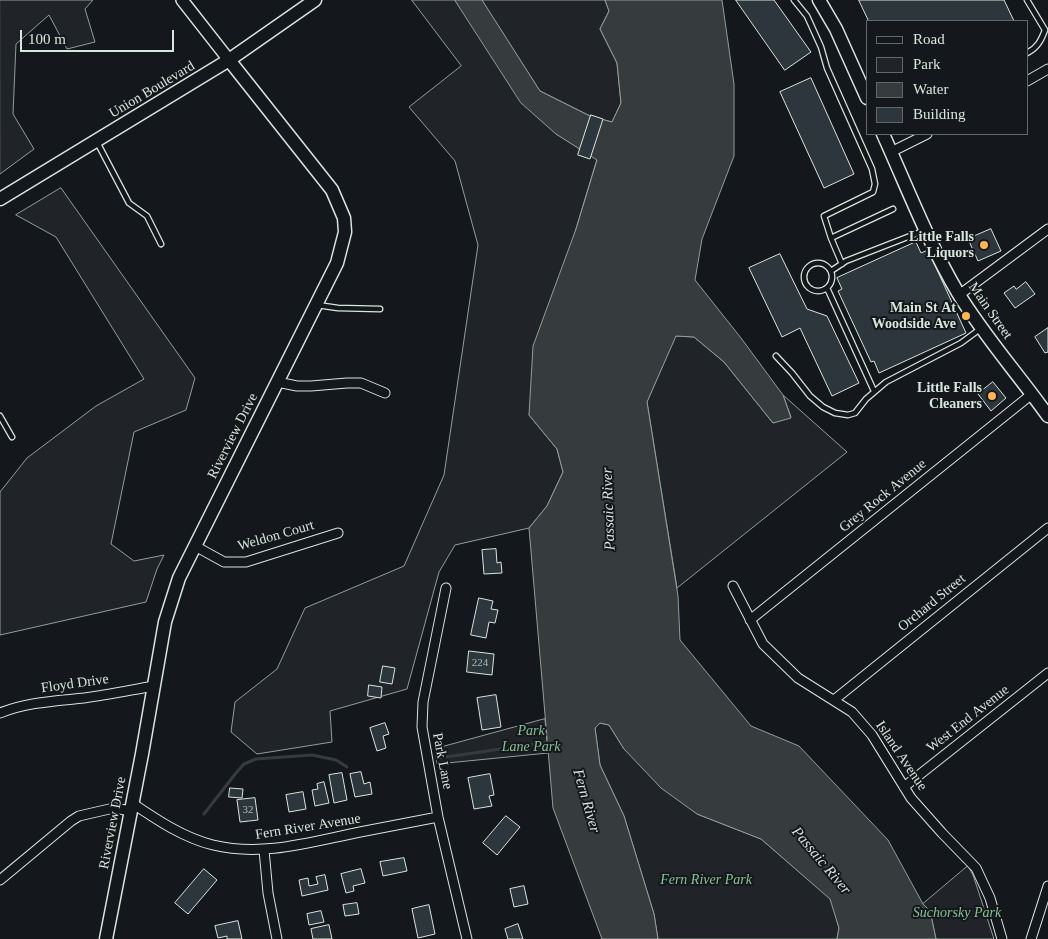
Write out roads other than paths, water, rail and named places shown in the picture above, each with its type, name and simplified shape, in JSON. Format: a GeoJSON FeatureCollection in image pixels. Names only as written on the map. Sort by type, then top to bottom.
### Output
{"type":"FeatureCollection","features":[{"type":"Feature","properties":{"kind":"main road","name":"Union Boulevard"},"geometry":{"type":"LineString","coordinates":[[0,199],[229,60],[315,0]]}},
{"type":"Feature","properties":{"kind":"main road"},"geometry":{"type":"LineString","coordinates":[[819,0],[836,28],[866,96]]}},
{"type":"Feature","properties":{"kind":"main road","name":"Riverview Drive"},"geometry":{"type":"LineString","coordinates":[[106,939],[165,622],[179,578],[337,263],[344,232],[344,218],[332,190],[229,60]]}},
{"type":"Feature","properties":{"kind":"main road","name":"Main Street"},"geometry":{"type":"LineString","coordinates":[[883,135],[925,230],[959,295],[981,328],[1048,416]]}},
{"type":"Feature","properties":{"kind":"street","name":"Riverview Drive"},"geometry":{"type":"LineString","coordinates":[[182,0],[229,60]]}},
{"type":"Feature","properties":{"kind":"street"},"geometry":{"type":"LineString","coordinates":[[1028,80],[1048,69]]}},
{"type":"Feature","properties":{"kind":"street"},"geometry":{"type":"LineString","coordinates":[[891,152],[925,135]]}},
{"type":"Feature","properties":{"kind":"street"},"geometry":{"type":"LineString","coordinates":[[959,295],[1048,229]]}},
{"type":"Feature","properties":{"kind":"street"},"geometry":{"type":"LineString","coordinates":[[277,382],[297,386],[361,383],[385,393]]}},
{"type":"Feature","properties":{"kind":"street","name":"Grey Rock Avenue"},"geometry":{"type":"LineString","coordinates":[[750,620],[1032,394]]}},
{"type":"Feature","properties":{"kind":"street","name":"Orchard Street"},"geometry":{"type":"LineString","coordinates":[[834,700],[1048,528]]}},
{"type":"Feature","properties":{"kind":"street","name":"Weldon Court"},"geometry":{"type":"LineString","coordinates":[[195,546],[224,562],[246,562],[338,533]]}},
{"type":"Feature","properties":{"kind":"street","name":"Island Avenue"},"geometry":{"type":"LineString","coordinates":[[733,586],[763,644],[786,668],[814,690],[852,712],[872,735],[911,798],[976,868],[990,898],[1002,939]]}},
{"type":"Feature","properties":{"kind":"street","name":"Park Lane"},"geometry":{"type":"LineString","coordinates":[[446,588],[421,712],[438,817],[467,939]]}},
{"type":"Feature","properties":{"kind":"street","name":"West End Avenue"},"geometry":{"type":"LineString","coordinates":[[904,787],[1048,673]]}},
{"type":"Feature","properties":{"kind":"street","name":"Floyd Drive"},"geometry":{"type":"LineString","coordinates":[[0,713],[21,706],[154,686]]}},
{"type":"Feature","properties":{"kind":"street"},"geometry":{"type":"LineString","coordinates":[[0,880],[79,816],[114,808],[132,807]]}},
{"type":"Feature","properties":{"kind":"street","name":"Fern River Avenue"},"geometry":{"type":"LineString","coordinates":[[132,807],[199,840],[214,845],[243,850],[264,850],[306,844],[438,817]]}},
{"type":"Feature","properties":{"kind":"street"},"geometry":{"type":"LineString","coordinates":[[264,850],[268,893],[277,939]]}},
{"type":"Feature","properties":{"kind":"street"},"geometry":{"type":"LineString","coordinates":[[1031,939],[1048,886]]}},
{"type":"Feature","properties":{"kind":"lane"},"geometry":{"type":"LineString","coordinates":[[794,0],[807,16],[821,47],[830,76],[872,169],[873,192],[824,216],[842,264]]}},
{"type":"Feature","properties":{"kind":"lane"},"geometry":{"type":"LineString","coordinates":[[1027,0],[1045,30],[1039,44],[1028,52]]}},
{"type":"Feature","properties":{"kind":"lane"},"geometry":{"type":"LineString","coordinates":[[96,141],[129,203],[147,216],[161,244]]}},
{"type":"Feature","properties":{"kind":"lane"},"geometry":{"type":"LineString","coordinates":[[831,238],[893,209]]}},
{"type":"Feature","properties":{"kind":"lane"},"geometry":{"type":"LineString","coordinates":[[831,271],[842,264],[925,230]]}},
{"type":"Feature","properties":{"kind":"lane"},"geometry":{"type":"LineString","coordinates":[[820,262],[825,264],[831,271],[832,280],[827,288],[818,291],[810,288],[804,281],[804,271],[811,264],[820,262]]}},
{"type":"Feature","properties":{"kind":"lane"},"geometry":{"type":"LineString","coordinates":[[827,288],[874,391]]}},
{"type":"Feature","properties":{"kind":"lane"},"geometry":{"type":"LineString","coordinates":[[316,305],[338,308],[380,309]]}},
{"type":"Feature","properties":{"kind":"lane"},"geometry":{"type":"LineString","coordinates":[[776,356],[810,396],[823,407],[848,415],[855,413],[874,391],[897,375],[961,343],[981,328]]}},
{"type":"Feature","properties":{"kind":"lane"},"geometry":{"type":"LineString","coordinates":[[0,416],[12,437]]}},
{"type":"Feature","properties":{"kind":"water"},"geometry":{"type":"Polygon","coordinates":[[[455,0],[482,0],[540,91],[590,116],[612,122],[621,103],[617,63],[600,29],[609,11],[605,0],[722,0],[734,84],[734,156],[702,239],[695,280],[783,395],[791,418],[773,423],[724,362],[694,337],[676,336],[647,402],[678,596],[680,640],[751,726],[799,746],[888,840],[923,904],[930,911],[936,939],[837,939],[839,928],[830,899],[761,839],[697,814],[661,788],[624,749],[609,725],[600,723],[595,728],[600,765],[624,816],[654,914],[658,939],[602,939],[553,808],[529,528],[547,506],[563,472],[557,449],[529,415],[533,346],[576,229],[597,160],[556,134],[521,103],[455,0]]]}},
{"type":"Feature","properties":{"kind":"waterway"},"geometry":{"type":"LineString","coordinates":[[439,758],[549,742]]}},
{"type":"Feature","properties":{"kind":"waterway"},"geometry":{"type":"LineString","coordinates":[[204,814],[244,764],[256,759],[312,755],[336,760],[347,767]]}},
{"type":"Feature","properties":{"kind":"place","name":"Little Falls Liquors"},"geometry":{"type":"Point","coordinates":[984,245]}},
{"type":"Feature","properties":{"kind":"place","name":"Main St At Woodside Ave"},"geometry":{"type":"Point","coordinates":[966,316]}},
{"type":"Feature","properties":{"kind":"place","name":"Little Falls Cleaners"},"geometry":{"type":"Point","coordinates":[992,396]}},
{"type":"Feature","properties":{"kind":"water label","name":"Passaic River"},"geometry":{"type":"Point","coordinates":[609,509]}},
{"type":"Feature","properties":{"kind":"water label","name":"Fern River"},"geometry":{"type":"Point","coordinates":[586,801]}},
{"type":"Feature","properties":{"kind":"water label","name":"Passaic River"},"geometry":{"type":"Point","coordinates":[821,861]}},
{"type":"Feature","properties":{"kind":"park label","name":"Park Lane Park"},"geometry":{"type":"Point","coordinates":[531,740]}},
{"type":"Feature","properties":{"kind":"park label","name":"Fern River Park"},"geometry":{"type":"Point","coordinates":[706,880]}},
{"type":"Feature","properties":{"kind":"park label","name":"Suchorsky Park"},"geometry":{"type":"Point","coordinates":[957,913]}}]}
